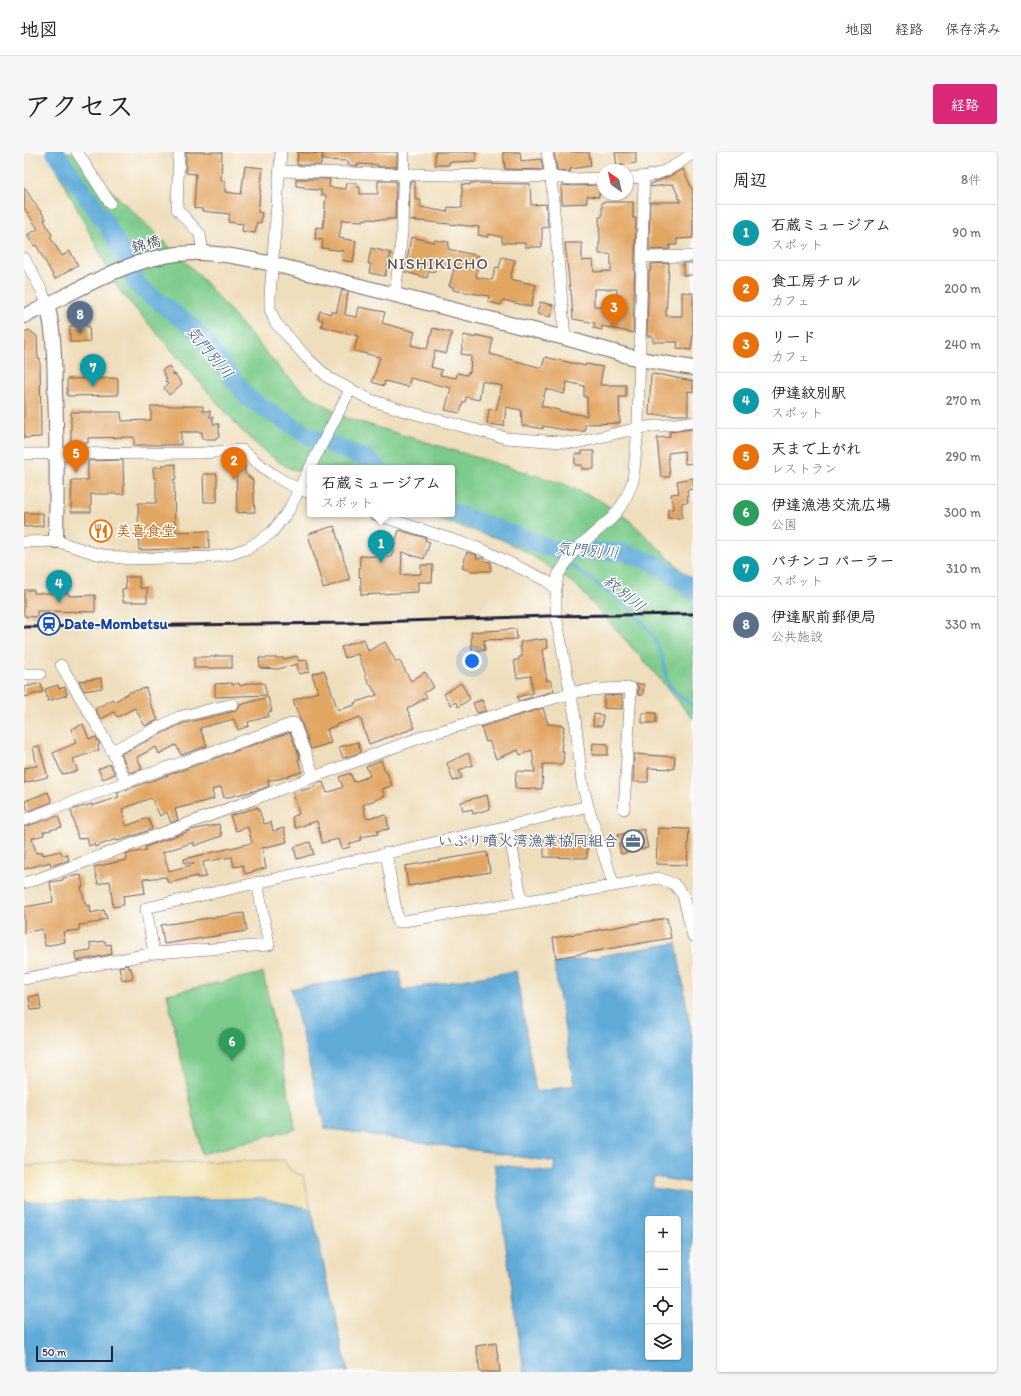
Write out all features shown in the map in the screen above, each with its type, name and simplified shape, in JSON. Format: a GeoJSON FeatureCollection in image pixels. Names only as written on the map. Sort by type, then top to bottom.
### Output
{"type":"FeatureCollection","features":[{"type":"Feature","properties":{"kind":"main road","name":"錦橋"},"geometry":{"type":"LineString","coordinates":[[24,316],[104,276],[135,264],[172,254],[201,253],[238,257],[273,264],[565,338],[639,359],[693,368]]}},
{"type":"Feature","properties":{"kind":"main road"},"geometry":{"type":"LineString","coordinates":[[47,305],[51,320],[54,354],[57,453],[56,541]]}},
{"type":"Feature","properties":{"kind":"street"},"geometry":{"type":"LineString","coordinates":[[77,152],[110,203]]}},
{"type":"Feature","properties":{"kind":"street"},"geometry":{"type":"LineString","coordinates":[[179,152],[177,209],[200,234],[201,253]]}},
{"type":"Feature","properties":{"kind":"street"},"geometry":{"type":"LineString","coordinates":[[281,152],[270,309],[276,322],[307,358],[329,378],[371,400],[506,438],[576,442],[638,428],[693,422]]}},
{"type":"Feature","properties":{"kind":"street"},"geometry":{"type":"LineString","coordinates":[[395,296],[402,232],[404,152]]}},
{"type":"Feature","properties":{"kind":"street"},"geometry":{"type":"LineString","coordinates":[[547,152],[551,177],[565,338]]}},
{"type":"Feature","properties":{"kind":"street"},"geometry":{"type":"LineString","coordinates":[[633,178],[644,178],[656,175],[689,156]]}},
{"type":"Feature","properties":{"kind":"street"},"geometry":{"type":"LineString","coordinates":[[280,171],[551,177],[573,179],[597,178]]}},
{"type":"Feature","properties":{"kind":"street"},"geometry":{"type":"LineString","coordinates":[[614,886],[582,783],[575,717],[556,616],[556,588],[558,575],[575,550],[612,518],[624,502],[633,481],[638,428],[644,178]]}},
{"type":"Feature","properties":{"kind":"street"},"geometry":{"type":"LineString","coordinates":[[643,257],[693,256]]}},
{"type":"Feature","properties":{"kind":"street"},"geometry":{"type":"LineString","coordinates":[[24,258],[42,291],[47,305]]}},
{"type":"Feature","properties":{"kind":"street"},"geometry":{"type":"LineString","coordinates":[[311,465],[350,390]]}},
{"type":"Feature","properties":{"kind":"street"},"geometry":{"type":"LineString","coordinates":[[24,454],[202,453],[242,450],[276,476],[305,492]]}},
{"type":"Feature","properties":{"kind":"street"},"geometry":{"type":"LineString","coordinates":[[24,542],[56,541],[97,554],[128,559],[211,557],[231,554],[261,540],[272,532],[305,492],[305,477],[307,473]]}},
{"type":"Feature","properties":{"kind":"street"},"geometry":{"type":"LineString","coordinates":[[383,517],[481,549],[544,580],[556,588]]}},
{"type":"Feature","properties":{"kind":"street"},"geometry":{"type":"LineString","coordinates":[[61,665],[112,751],[126,782]]}},
{"type":"Feature","properties":{"kind":"street"},"geometry":{"type":"LineString","coordinates":[[24,674],[40,674]]}},
{"type":"Feature","properties":{"kind":"street"},"geometry":{"type":"LineString","coordinates":[[24,883],[427,735],[570,693],[602,689],[631,688],[624,809]]}},
{"type":"Feature","properties":{"kind":"street"},"geometry":{"type":"LineString","coordinates":[[112,751],[179,718],[233,704]]}},
{"type":"Feature","properties":{"kind":"street"},"geometry":{"type":"LineString","coordinates":[[24,820],[126,782],[294,724],[314,776]]}},
{"type":"Feature","properties":{"kind":"street"},"geometry":{"type":"LineString","coordinates":[[154,953],[146,908],[508,826],[588,806]]}},
{"type":"Feature","properties":{"kind":"street"},"geometry":{"type":"LineString","coordinates":[[508,826],[522,902]]}},
{"type":"Feature","properties":{"kind":"street"},"geometry":{"type":"LineString","coordinates":[[386,853],[398,922],[658,878],[674,884],[683,895],[693,936]]}},
{"type":"Feature","properties":{"kind":"street"},"geometry":{"type":"LineString","coordinates":[[24,979],[154,953],[269,945],[257,882]]}},
{"type":"Feature","properties":{"kind":"green space"},"geometry":{"type":"Polygon","coordinates":[[[48,152],[71,152],[196,272],[285,374],[308,395],[347,418],[564,484],[599,500],[629,520],[693,581],[693,719],[653,671],[576,585],[536,558],[500,539],[430,517],[455,517],[455,465],[307,465],[307,475],[287,467],[265,452],[243,432],[119,290],[48,152]]]}},
{"type":"Feature","properties":{"kind":"green space"},"geometry":{"type":"Polygon","coordinates":[[[263,973],[296,1129],[202,1154],[167,994],[263,973]]]}},
{"type":"Feature","properties":{"kind":"sand"},"geometry":{"type":"Polygon","coordinates":[[[284,1160],[291,1170],[303,1175],[311,1209],[261,1198],[24,1201],[24,1166],[284,1160]]]}},
{"type":"Feature","properties":{"kind":"water"},"geometry":{"type":"Polygon","coordinates":[[[676,943],[693,1043],[693,1183],[654,1177],[652,1188],[693,1194],[693,1372],[524,1372],[494,1164],[553,1172],[555,1162],[325,1128],[291,989],[399,971],[402,990],[516,971],[536,1092],[574,1085],[554,964],[676,943]]]}},
{"type":"Feature","properties":{"kind":"water"},"geometry":{"type":"Polygon","coordinates":[[[261,1198],[311,1209],[348,1372],[24,1372],[24,1201],[261,1198]]]}},
{"type":"Feature","properties":{"kind":"building"},"geometry":{"type":"Polygon","coordinates":[[[186,152],[222,152],[221,181],[225,181],[225,192],[241,194],[245,166],[263,168],[258,212],[262,213],[261,223],[257,222],[255,233],[242,231],[243,224],[228,222],[230,214],[202,211],[202,209],[194,208],[196,174],[186,173],[186,152]]]}},
{"type":"Feature","properties":{"kind":"building"},"geometry":{"type":"Polygon","coordinates":[[[298,152],[322,154],[321,165],[297,165],[298,152]]]}},
{"type":"Feature","properties":{"kind":"building"},"geometry":{"type":"Polygon","coordinates":[[[323,152],[397,152],[397,167],[378,167],[378,165],[358,164],[358,166],[348,165],[348,161],[323,160],[323,152]]]}},
{"type":"Feature","properties":{"kind":"building"},"geometry":{"type":"Polygon","coordinates":[[[435,152],[476,152],[476,161],[449,162],[449,165],[435,165],[435,152]]]}},
{"type":"Feature","properties":{"kind":"building"},"geometry":{"type":"Polygon","coordinates":[[[503,152],[520,152],[521,161],[541,159],[543,170],[505,169],[503,152]]]}},
{"type":"Feature","properties":{"kind":"building"},"geometry":{"type":"Polygon","coordinates":[[[554,152],[589,152],[591,166],[570,169],[570,172],[557,171],[554,152]]]}},
{"type":"Feature","properties":{"kind":"building"},"geometry":{"type":"Polygon","coordinates":[[[615,152],[636,152],[636,163],[617,164],[615,152]]]}},
{"type":"Feature","properties":{"kind":"building"},"geometry":{"type":"Polygon","coordinates":[[[683,169],[693,191],[693,238],[677,239],[677,245],[670,245],[670,249],[649,250],[650,202],[681,202],[673,184],[651,187],[651,184],[683,169]]]}},
{"type":"Feature","properties":{"kind":"building"},"geometry":{"type":"Polygon","coordinates":[[[296,179],[330,179],[329,187],[346,189],[347,183],[357,183],[357,187],[360,187],[360,194],[378,194],[378,181],[396,181],[395,219],[367,219],[363,221],[342,220],[339,238],[356,241],[353,262],[341,260],[343,251],[322,248],[323,240],[315,239],[316,227],[323,228],[326,195],[321,195],[321,190],[304,189],[304,187],[296,186],[296,179]]]}},
{"type":"Feature","properties":{"kind":"building"},"geometry":{"type":"Polygon","coordinates":[[[410,181],[415,181],[415,200],[421,200],[420,207],[447,212],[448,207],[462,208],[462,184],[530,184],[531,205],[546,204],[548,227],[542,228],[542,247],[525,247],[525,243],[502,243],[502,237],[488,234],[488,237],[478,235],[479,227],[409,220],[410,181]]]}},
{"type":"Feature","properties":{"kind":"building"},"geometry":{"type":"Polygon","coordinates":[[[561,185],[597,185],[597,197],[587,196],[587,203],[562,204],[561,185]]]}},
{"type":"Feature","properties":{"kind":"building"},"geometry":{"type":"Polygon","coordinates":[[[24,187],[46,219],[44,220],[52,235],[50,237],[62,256],[70,251],[78,265],[55,279],[36,245],[34,246],[27,235],[38,229],[24,208],[24,187]]]}},
{"type":"Feature","properties":{"kind":"building"},"geometry":{"type":"Polygon","coordinates":[[[602,202],[633,202],[633,218],[636,218],[633,333],[602,326],[602,330],[593,328],[595,323],[573,319],[565,243],[582,243],[582,261],[593,260],[594,272],[611,271],[611,254],[599,254],[599,217],[602,217],[602,202]],[[594,289],[594,306],[617,310],[617,289],[594,289]]]}},
{"type":"Feature","properties":{"kind":"building"},"geometry":{"type":"Polygon","coordinates":[[[411,237],[434,242],[435,240],[449,242],[448,249],[479,256],[476,277],[492,280],[496,267],[499,268],[502,257],[515,260],[510,279],[536,285],[531,307],[503,300],[501,305],[488,302],[489,296],[453,290],[453,287],[449,286],[454,269],[436,265],[435,272],[429,271],[427,278],[405,272],[411,237]]]}},
{"type":"Feature","properties":{"kind":"building"},"geometry":{"type":"Polygon","coordinates":[[[371,248],[391,253],[385,276],[369,273],[371,264],[368,264],[371,248]]]}},
{"type":"Feature","properties":{"kind":"building"},"geometry":{"type":"Polygon","coordinates":[[[669,263],[666,316],[682,316],[682,292],[693,293],[693,334],[691,350],[677,348],[678,342],[653,342],[653,336],[647,336],[649,271],[651,264],[669,263]]]}},
{"type":"Feature","properties":{"kind":"building"},"geometry":{"type":"Polygon","coordinates":[[[683,263],[693,263],[693,275],[683,275],[683,263]]]}},
{"type":"Feature","properties":{"kind":"building"},"geometry":{"type":"Polygon","coordinates":[[[342,290],[348,292],[345,315],[357,317],[359,307],[385,312],[382,323],[415,332],[411,345],[427,349],[433,328],[452,333],[446,354],[435,351],[431,367],[442,370],[440,375],[456,378],[457,373],[467,375],[468,372],[470,373],[471,356],[461,354],[464,335],[476,338],[476,335],[493,339],[490,354],[542,368],[545,357],[585,366],[586,364],[603,367],[600,385],[626,385],[626,397],[619,397],[620,423],[585,424],[585,431],[570,431],[543,426],[543,429],[522,426],[521,410],[506,407],[504,426],[487,424],[489,409],[496,410],[502,386],[482,381],[479,400],[466,397],[460,413],[445,410],[451,388],[410,378],[408,387],[385,381],[384,386],[372,382],[380,357],[354,351],[358,336],[321,326],[323,320],[318,319],[320,311],[331,314],[332,311],[336,313],[342,290]],[[567,382],[564,394],[546,389],[541,406],[587,416],[587,397],[584,397],[584,386],[567,382]]]}},
{"type":"Feature","properties":{"kind":"building"},"geometry":{"type":"Polygon","coordinates":[[[540,302],[553,305],[550,317],[537,314],[540,302]]]}},
{"type":"Feature","properties":{"kind":"building"},"geometry":{"type":"Polygon","coordinates":[[[70,326],[89,326],[90,342],[70,342],[70,326]]]}},
{"type":"Feature","properties":{"kind":"building"},"geometry":{"type":"Polygon","coordinates":[[[29,330],[37,336],[38,358],[40,358],[41,437],[24,438],[24,332],[29,330]]]}},
{"type":"Feature","properties":{"kind":"building"},"geometry":{"type":"Polygon","coordinates":[[[169,366],[174,375],[175,374],[182,384],[169,395],[164,388],[168,384],[165,381],[167,380],[162,370],[169,366]]]}},
{"type":"Feature","properties":{"kind":"building"},"geometry":{"type":"Polygon","coordinates":[[[651,374],[693,381],[693,392],[688,391],[688,415],[649,415],[651,374]]]}},
{"type":"Feature","properties":{"kind":"building"},"geometry":{"type":"Polygon","coordinates":[[[118,378],[118,395],[67,396],[67,379],[118,378]]]}},
{"type":"Feature","properties":{"kind":"building"},"geometry":{"type":"Polygon","coordinates":[[[151,406],[203,406],[203,411],[210,411],[210,417],[213,417],[213,424],[219,424],[219,437],[216,437],[216,439],[202,439],[202,432],[181,432],[181,445],[134,445],[134,437],[88,438],[88,443],[71,443],[71,412],[121,412],[122,421],[151,420],[151,406]]]}},
{"type":"Feature","properties":{"kind":"building"},"geometry":{"type":"Polygon","coordinates":[[[693,429],[693,463],[685,464],[684,451],[668,453],[670,477],[661,477],[657,438],[670,437],[669,432],[693,429]]]}},
{"type":"Feature","properties":{"kind":"building"},"geometry":{"type":"Polygon","coordinates":[[[582,451],[594,451],[594,469],[582,469],[582,465],[575,465],[575,454],[582,454],[582,451]]]}},
{"type":"Feature","properties":{"kind":"building"},"geometry":{"type":"Polygon","coordinates":[[[123,460],[124,494],[91,494],[91,512],[71,512],[72,480],[88,480],[88,461],[123,460]]]}},
{"type":"Feature","properties":{"kind":"building"},"geometry":{"type":"Polygon","coordinates":[[[176,464],[176,479],[174,479],[175,532],[209,531],[209,548],[139,550],[138,503],[156,503],[156,478],[154,478],[153,467],[176,464]]]}},
{"type":"Feature","properties":{"kind":"building"},"geometry":{"type":"Polygon","coordinates":[[[236,466],[245,466],[245,474],[253,480],[255,512],[237,513],[236,466]]]}},
{"type":"Feature","properties":{"kind":"building"},"geometry":{"type":"Polygon","coordinates":[[[203,474],[217,474],[217,502],[204,502],[203,474]]]}},
{"type":"Feature","properties":{"kind":"building"},"geometry":{"type":"Polygon","coordinates":[[[693,478],[693,489],[687,490],[688,502],[682,503],[682,518],[668,518],[668,509],[673,509],[671,494],[679,493],[677,481],[693,478]]]}},
{"type":"Feature","properties":{"kind":"building"},"geometry":{"type":"Polygon","coordinates":[[[24,513],[43,513],[43,526],[24,527],[24,513]]]}},
{"type":"Feature","properties":{"kind":"building"},"geometry":{"type":"Polygon","coordinates":[[[334,526],[350,580],[323,588],[308,534],[334,526]]]}},
{"type":"Feature","properties":{"kind":"building"},"geometry":{"type":"Polygon","coordinates":[[[399,530],[426,538],[425,540],[430,542],[424,559],[402,552],[401,575],[421,574],[421,565],[433,565],[432,582],[418,582],[418,592],[361,595],[361,577],[359,577],[360,556],[391,557],[399,530]]]}},
{"type":"Feature","properties":{"kind":"building"},"geometry":{"type":"Polygon","coordinates":[[[467,552],[477,555],[476,558],[484,558],[485,561],[491,562],[491,571],[472,571],[462,568],[467,552]]]}},
{"type":"Feature","properties":{"kind":"building"},"geometry":{"type":"Polygon","coordinates":[[[125,577],[139,577],[140,588],[147,588],[147,602],[123,602],[122,589],[126,588],[125,577]]]}},
{"type":"Feature","properties":{"kind":"building"},"geometry":{"type":"Polygon","coordinates":[[[24,590],[34,590],[34,593],[68,593],[69,596],[95,595],[95,612],[37,611],[37,617],[24,616],[24,590]]]}},
{"type":"Feature","properties":{"kind":"building"},"geometry":{"type":"Polygon","coordinates":[[[516,629],[517,639],[484,640],[485,650],[472,651],[471,632],[516,629]]]}},
{"type":"Feature","properties":{"kind":"building"},"geometry":{"type":"Polygon","coordinates":[[[364,639],[368,651],[385,642],[396,662],[399,660],[411,681],[425,672],[434,687],[424,693],[427,697],[407,709],[415,728],[369,744],[360,717],[327,729],[331,743],[311,749],[293,700],[318,692],[312,674],[324,670],[338,710],[355,705],[354,703],[377,695],[365,676],[366,675],[358,654],[345,658],[341,647],[364,639]]]}},
{"type":"Feature","properties":{"kind":"building"},"geometry":{"type":"Polygon","coordinates":[[[546,639],[548,648],[542,650],[547,681],[550,680],[554,691],[519,701],[517,697],[533,693],[531,676],[517,678],[514,660],[519,660],[519,657],[522,657],[520,642],[546,639]]]}},
{"type":"Feature","properties":{"kind":"building"},"geometry":{"type":"Polygon","coordinates":[[[232,656],[232,668],[194,668],[194,657],[232,656]]]}},
{"type":"Feature","properties":{"kind":"building"},"geometry":{"type":"Polygon","coordinates":[[[297,656],[299,661],[307,660],[309,672],[299,674],[297,664],[278,669],[260,668],[259,658],[285,659],[297,656]]]}},
{"type":"Feature","properties":{"kind":"building"},"geometry":{"type":"Polygon","coordinates":[[[101,678],[102,688],[84,691],[79,681],[101,678]]]}},
{"type":"Feature","properties":{"kind":"building"},"geometry":{"type":"Polygon","coordinates":[[[41,683],[43,692],[24,697],[24,687],[41,683]]]}},
{"type":"Feature","properties":{"kind":"building"},"geometry":{"type":"Polygon","coordinates":[[[232,683],[232,685],[239,683],[240,686],[250,683],[264,683],[267,695],[215,697],[215,684],[232,683]]]}},
{"type":"Feature","properties":{"kind":"building"},"geometry":{"type":"Polygon","coordinates":[[[461,683],[470,699],[458,707],[456,702],[451,705],[444,694],[461,683]]]}},
{"type":"Feature","properties":{"kind":"building"},"geometry":{"type":"Polygon","coordinates":[[[636,684],[644,684],[643,695],[638,695],[638,688],[636,684]]]}},
{"type":"Feature","properties":{"kind":"building"},"geometry":{"type":"Polygon","coordinates":[[[58,685],[59,689],[65,687],[67,695],[48,701],[45,689],[58,685]]]}},
{"type":"Feature","properties":{"kind":"building"},"geometry":{"type":"Polygon","coordinates":[[[146,688],[151,705],[158,720],[145,726],[135,708],[117,717],[114,712],[101,719],[95,709],[113,699],[114,702],[130,692],[146,688]]]}},
{"type":"Feature","properties":{"kind":"building"},"geometry":{"type":"Polygon","coordinates":[[[622,695],[622,709],[604,708],[604,696],[622,695]]]}},
{"type":"Feature","properties":{"kind":"building"},"geometry":{"type":"Polygon","coordinates":[[[268,697],[272,711],[268,712],[269,716],[248,722],[249,726],[238,730],[234,719],[200,728],[207,746],[181,755],[176,745],[159,754],[156,747],[137,757],[142,769],[130,773],[121,754],[181,724],[235,711],[240,705],[268,697]]]}},
{"type":"Feature","properties":{"kind":"building"},"geometry":{"type":"Polygon","coordinates":[[[482,700],[486,711],[477,713],[473,703],[482,700]]]}},
{"type":"Feature","properties":{"kind":"building"},"geometry":{"type":"Polygon","coordinates":[[[543,708],[548,724],[564,726],[561,751],[564,751],[563,764],[543,764],[542,789],[515,788],[516,771],[535,772],[532,750],[520,755],[518,750],[496,759],[489,741],[486,742],[481,727],[543,708]]]}},
{"type":"Feature","properties":{"kind":"building"},"geometry":{"type":"Polygon","coordinates":[[[642,713],[656,713],[656,723],[642,723],[642,713]]]}},
{"type":"Feature","properties":{"kind":"building"},"geometry":{"type":"Polygon","coordinates":[[[594,714],[603,715],[602,726],[593,726],[594,714]]]}},
{"type":"Feature","properties":{"kind":"building"},"geometry":{"type":"Polygon","coordinates":[[[83,724],[89,739],[96,737],[100,744],[98,745],[99,750],[73,759],[78,771],[62,774],[53,753],[76,743],[71,729],[83,724]]]}},
{"type":"Feature","properties":{"kind":"building"},"geometry":{"type":"Polygon","coordinates":[[[290,732],[300,758],[298,759],[302,772],[279,779],[268,780],[269,786],[262,789],[224,798],[221,787],[212,790],[214,799],[175,809],[178,820],[171,823],[167,812],[160,816],[151,798],[122,809],[126,826],[148,818],[152,829],[117,841],[116,839],[95,847],[94,844],[89,846],[87,837],[78,839],[71,810],[92,804],[92,806],[119,797],[117,793],[290,732]]]}},
{"type":"Feature","properties":{"kind":"building"},"geometry":{"type":"Polygon","coordinates":[[[358,742],[361,752],[343,758],[339,747],[358,742]]]}},
{"type":"Feature","properties":{"kind":"building"},"geometry":{"type":"Polygon","coordinates":[[[593,743],[608,744],[608,755],[592,755],[593,743]]]}},
{"type":"Feature","properties":{"kind":"building"},"geometry":{"type":"Polygon","coordinates":[[[39,746],[48,777],[24,783],[24,768],[37,766],[33,747],[39,746]]]}},
{"type":"Feature","properties":{"kind":"building"},"geometry":{"type":"Polygon","coordinates":[[[468,753],[473,765],[459,770],[462,778],[453,781],[447,763],[468,753]]]}},
{"type":"Feature","properties":{"kind":"building"},"geometry":{"type":"Polygon","coordinates":[[[634,754],[675,757],[674,769],[648,768],[648,782],[633,782],[634,754]]]}},
{"type":"Feature","properties":{"kind":"building"},"geometry":{"type":"Polygon","coordinates":[[[381,760],[392,786],[382,789],[385,796],[363,805],[366,818],[386,815],[389,829],[377,831],[378,834],[361,837],[361,840],[349,844],[350,847],[342,849],[339,839],[322,843],[317,821],[295,828],[292,817],[299,814],[293,793],[315,787],[315,785],[323,782],[327,793],[343,787],[339,777],[350,773],[354,782],[370,776],[366,766],[381,760]]]}},
{"type":"Feature","properties":{"kind":"building"},"geometry":{"type":"Polygon","coordinates":[[[110,764],[115,774],[103,779],[98,769],[110,764]]]}},
{"type":"Feature","properties":{"kind":"building"},"geometry":{"type":"Polygon","coordinates":[[[48,792],[52,802],[28,811],[25,801],[48,792]]]}},
{"type":"Feature","properties":{"kind":"building"},"geometry":{"type":"Polygon","coordinates":[[[487,795],[490,809],[473,814],[472,809],[463,811],[461,802],[487,795]]]}},
{"type":"Feature","properties":{"kind":"building"},"geometry":{"type":"Polygon","coordinates":[[[258,807],[264,824],[271,822],[273,831],[284,828],[287,842],[262,848],[266,868],[245,874],[243,865],[234,867],[232,857],[203,862],[206,877],[197,878],[197,876],[168,883],[166,877],[143,879],[145,893],[123,896],[124,905],[113,907],[110,881],[98,884],[94,867],[127,860],[126,854],[146,850],[145,847],[192,830],[219,824],[222,836],[194,846],[194,842],[163,852],[169,871],[194,864],[184,863],[184,859],[252,843],[248,827],[236,831],[230,816],[258,807]]]}},
{"type":"Feature","properties":{"kind":"building"},"geometry":{"type":"Polygon","coordinates":[[[58,816],[62,827],[43,832],[44,835],[32,838],[36,853],[43,852],[43,855],[61,851],[62,856],[67,854],[69,860],[51,866],[50,862],[24,869],[24,827],[58,816]]]}},
{"type":"Feature","properties":{"kind":"building"},"geometry":{"type":"Polygon","coordinates":[[[658,828],[689,829],[687,865],[656,864],[658,828]]]}},
{"type":"Feature","properties":{"kind":"building","name":"いぶり噴火湾漁業協同組合"},"geometry":{"type":"Polygon","coordinates":[[[644,829],[648,848],[621,854],[617,835],[644,829]]]}},
{"type":"Feature","properties":{"kind":"building"},"geometry":{"type":"Polygon","coordinates":[[[544,836],[588,836],[587,858],[544,857],[544,836]]]}},
{"type":"Feature","properties":{"kind":"building"},"geometry":{"type":"Polygon","coordinates":[[[310,842],[314,854],[297,859],[294,847],[310,842]]]}},
{"type":"Feature","properties":{"kind":"building"},"geometry":{"type":"Polygon","coordinates":[[[487,852],[490,872],[408,886],[405,866],[487,852]]]}},
{"type":"Feature","properties":{"kind":"building"},"geometry":{"type":"Polygon","coordinates":[[[81,875],[83,887],[81,887],[86,906],[90,905],[91,913],[104,910],[107,919],[100,920],[100,922],[79,925],[79,930],[63,932],[65,942],[45,946],[42,929],[24,933],[24,907],[53,902],[50,882],[81,875]]]}},
{"type":"Feature","properties":{"kind":"building"},"geometry":{"type":"Polygon","coordinates":[[[244,913],[247,931],[164,944],[161,925],[244,913]]]}},
{"type":"Feature","properties":{"kind":"building"},"geometry":{"type":"Polygon","coordinates":[[[667,918],[671,938],[556,958],[553,938],[667,918]]]}},
{"type":"Feature","properties":{"kind":"building"},"geometry":{"type":"Polygon","coordinates":[[[105,941],[106,945],[111,944],[112,954],[76,961],[75,952],[91,950],[90,943],[105,941]]]}},
{"type":"Feature","properties":{"kind":"building"},"geometry":{"type":"Polygon","coordinates":[[[128,965],[128,968],[131,968],[133,978],[122,980],[119,967],[128,965]]]}},
{"type":"Feature","properties":{"kind":"building"},"geometry":{"type":"Polygon","coordinates":[[[39,995],[41,1009],[31,1010],[29,997],[39,995]]]}},
{"type":"Feature","properties":{"kind":"building"},"geometry":{"type":"Polygon","coordinates":[[[496,1343],[500,1372],[480,1372],[476,1346],[496,1343]]]}},
{"type":"Feature","properties":{"kind":"waterway","name":"気門別川"},"geometry":{"type":"LineString","coordinates":[[55,152],[105,222],[120,248],[138,286],[195,329],[248,398],[307,435],[365,458],[374,465]]}},
{"type":"Feature","properties":{"kind":"waterway","name":"気門別川"},"geometry":{"type":"LineString","coordinates":[[455,513],[553,549],[621,552],[653,562],[686,584],[693,591]]}},
{"type":"Feature","properties":{"kind":"waterway","name":"紋別川"},"geometry":{"type":"LineString","coordinates":[[553,549],[565,559]]}},
{"type":"Feature","properties":{"kind":"waterway","name":"紋別川"},"geometry":{"type":"LineString","coordinates":[[569,563],[628,607],[645,625],[660,651],[668,683],[677,694],[693,706]]}},
{"type":"Feature","properties":{"kind":"railway"},"geometry":{"type":"LineString","coordinates":[[24,627],[346,623],[548,616],[693,614]]}},
{"type":"Feature","properties":{"kind":"place","name":"リード"},"geometry":{"type":"Point","coordinates":[614,327]}},
{"type":"Feature","properties":{"kind":"place","name":"伊達駅前郵便局"},"geometry":{"type":"Point","coordinates":[80,334]}},
{"type":"Feature","properties":{"kind":"place","name":"パチンコ パーラー"},"geometry":{"type":"Point","coordinates":[93,387]}},
{"type":"Feature","properties":{"kind":"place","name":"天まで上がれ"},"geometry":{"type":"Point","coordinates":[76,473]}},
{"type":"Feature","properties":{"kind":"place","name":"食工房チロル"},"geometry":{"type":"Point","coordinates":[234,480]}},
{"type":"Feature","properties":{"kind":"place","name":"美喜食堂"},"geometry":{"type":"Point","coordinates":[101,531]}},
{"type":"Feature","properties":{"kind":"place","name":"石蔵ミュージアム"},"geometry":{"type":"Point","coordinates":[381,563]}},
{"type":"Feature","properties":{"kind":"place","name":"伊達紋別駅"},"geometry":{"type":"Point","coordinates":[59,603]}},
{"type":"Feature","properties":{"kind":"place","name":"Date-Mombetsu"},"geometry":{"type":"Point","coordinates":[49,624]}},
{"type":"Feature","properties":{"kind":"place","name":"いぶり噴火湾漁業協同組合"},"geometry":{"type":"Point","coordinates":[633,841]}},
{"type":"Feature","properties":{"kind":"place","name":"伊達漁港交流広場"},"geometry":{"type":"Point","coordinates":[232,1061]}},
{"type":"Feature","properties":{"kind":"district","name":"NISHIKICHO"},"geometry":{"type":"Point","coordinates":[438,263]}}]}
